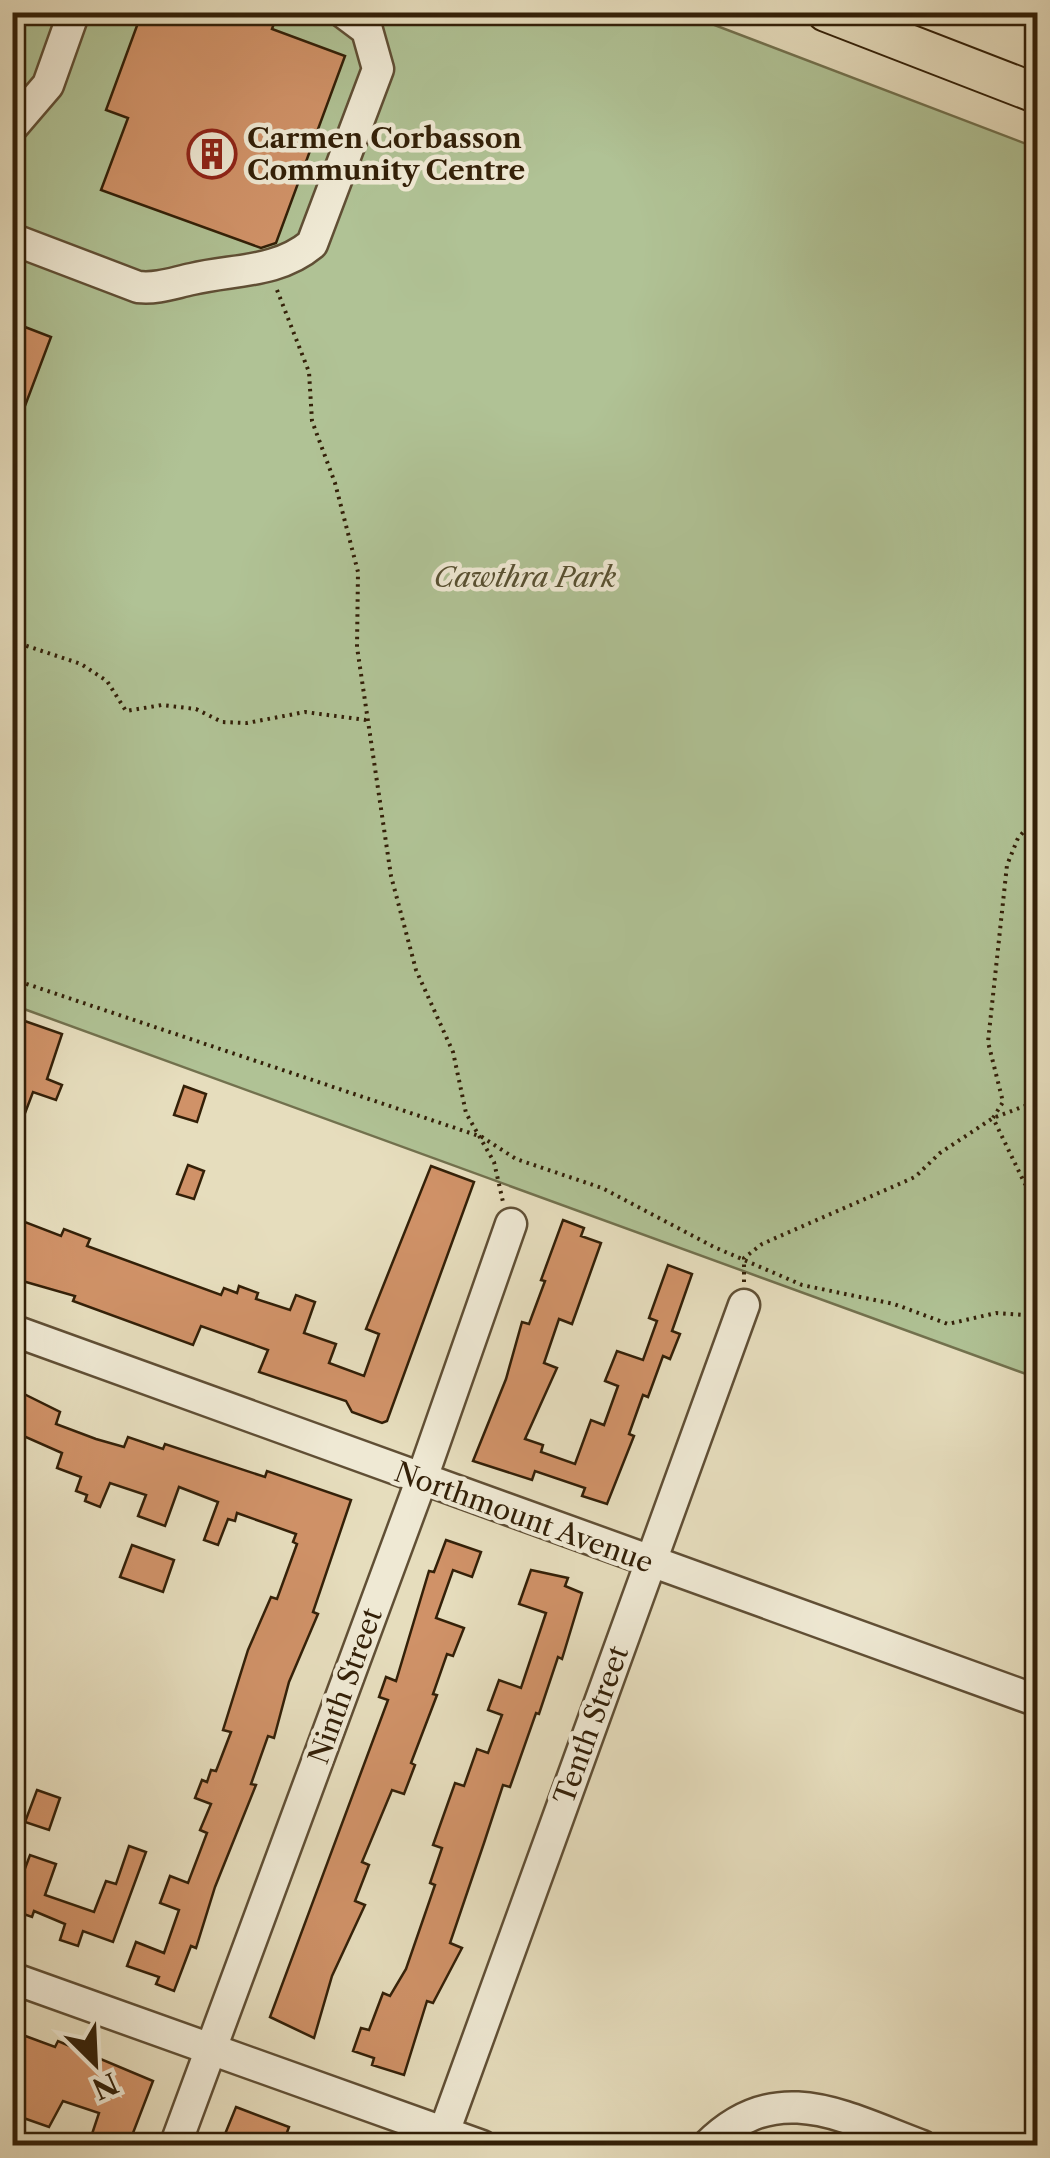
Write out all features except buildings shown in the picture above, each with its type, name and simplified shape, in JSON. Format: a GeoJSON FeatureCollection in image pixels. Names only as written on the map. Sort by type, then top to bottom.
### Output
{"type":"FeatureCollection","features":[{"type":"Feature","properties":{"kind":"main road"},"geometry":{"type":"LineString","coordinates":[[826,12],[1038,94]]}},
{"type":"Feature","properties":{"kind":"street"},"geometry":{"type":"LineString","coordinates":[[12,127],[48,85],[74,12]]}},
{"type":"Feature","properties":{"kind":"street"},"geometry":{"type":"LineString","coordinates":[[12,239],[138,287],[157,289],[268,267],[298,255],[312,244],[378,69],[366,30],[343,12]]}},
{"type":"Feature","properties":{"kind":"street","name":"Ninth Street"},"geometry":{"type":"LineString","coordinates":[[175,2146],[421,1481],[510,1224]]}},
{"type":"Feature","properties":{"kind":"street","name":"Tenth Street"},"geometry":{"type":"LineString","coordinates":[[442,2138],[744,1305]]}},
{"type":"Feature","properties":{"kind":"street","name":"Northmount Avenue"},"geometry":{"type":"LineString","coordinates":[[12,1330],[1038,1701]]}},
{"type":"Feature","properties":{"kind":"street"},"geometry":{"type":"LineString","coordinates":[[12,1978],[212,2048],[442,2138],[482,2146]]}},
{"type":"Feature","properties":{"kind":"street"},"geometry":{"type":"LineString","coordinates":[[708,2146],[742,2116],[790,2105],[838,2116],[922,2146]]}},
{"type":"Feature","properties":{"kind":"path"},"geometry":{"type":"LineString","coordinates":[[268,267],[308,372],[312,421],[335,483],[358,572],[361,604],[357,647],[390,876],[416,970],[454,1052],[466,1113],[494,1162],[510,1224]]}},
{"type":"Feature","properties":{"kind":"path"},"geometry":{"type":"LineString","coordinates":[[12,640],[80,664],[106,681],[126,712],[162,705],[196,709],[222,722],[247,723],[305,712],[368,720]]}},
{"type":"Feature","properties":{"kind":"path"},"geometry":{"type":"LineString","coordinates":[[993,1118],[1003,1102],[988,1042],[1008,865],[1018,838],[1038,816]]}},
{"type":"Feature","properties":{"kind":"path"},"geometry":{"type":"LineString","coordinates":[[12,979],[482,1138],[516,1159],[602,1188],[802,1285],[894,1304],[948,1324],[996,1312],[1038,1316]]}},
{"type":"Feature","properties":{"kind":"path"},"geometry":{"type":"LineString","coordinates":[[744,1258],[762,1244],[916,1177],[940,1153],[993,1118],[1038,1100]]}},
{"type":"Feature","properties":{"kind":"path"},"geometry":{"type":"LineString","coordinates":[[993,1118],[1025,1184],[1038,1198]]}},
{"type":"Feature","properties":{"kind":"path"},"geometry":{"type":"LineString","coordinates":[[744,1258],[744,1305]]}},
{"type":"Feature","properties":{"kind":"green space","name":"Cawthra Park"},"geometry":{"type":"Polygon","coordinates":[[[12,13],[683,13],[1037,148],[1037,1378],[13,1005],[12,13]]]}},
{"type":"Feature","properties":{"kind":"place","name":"Carmen Corbasson Community Centre"},"geometry":{"type":"Point","coordinates":[212,154]}}]}
